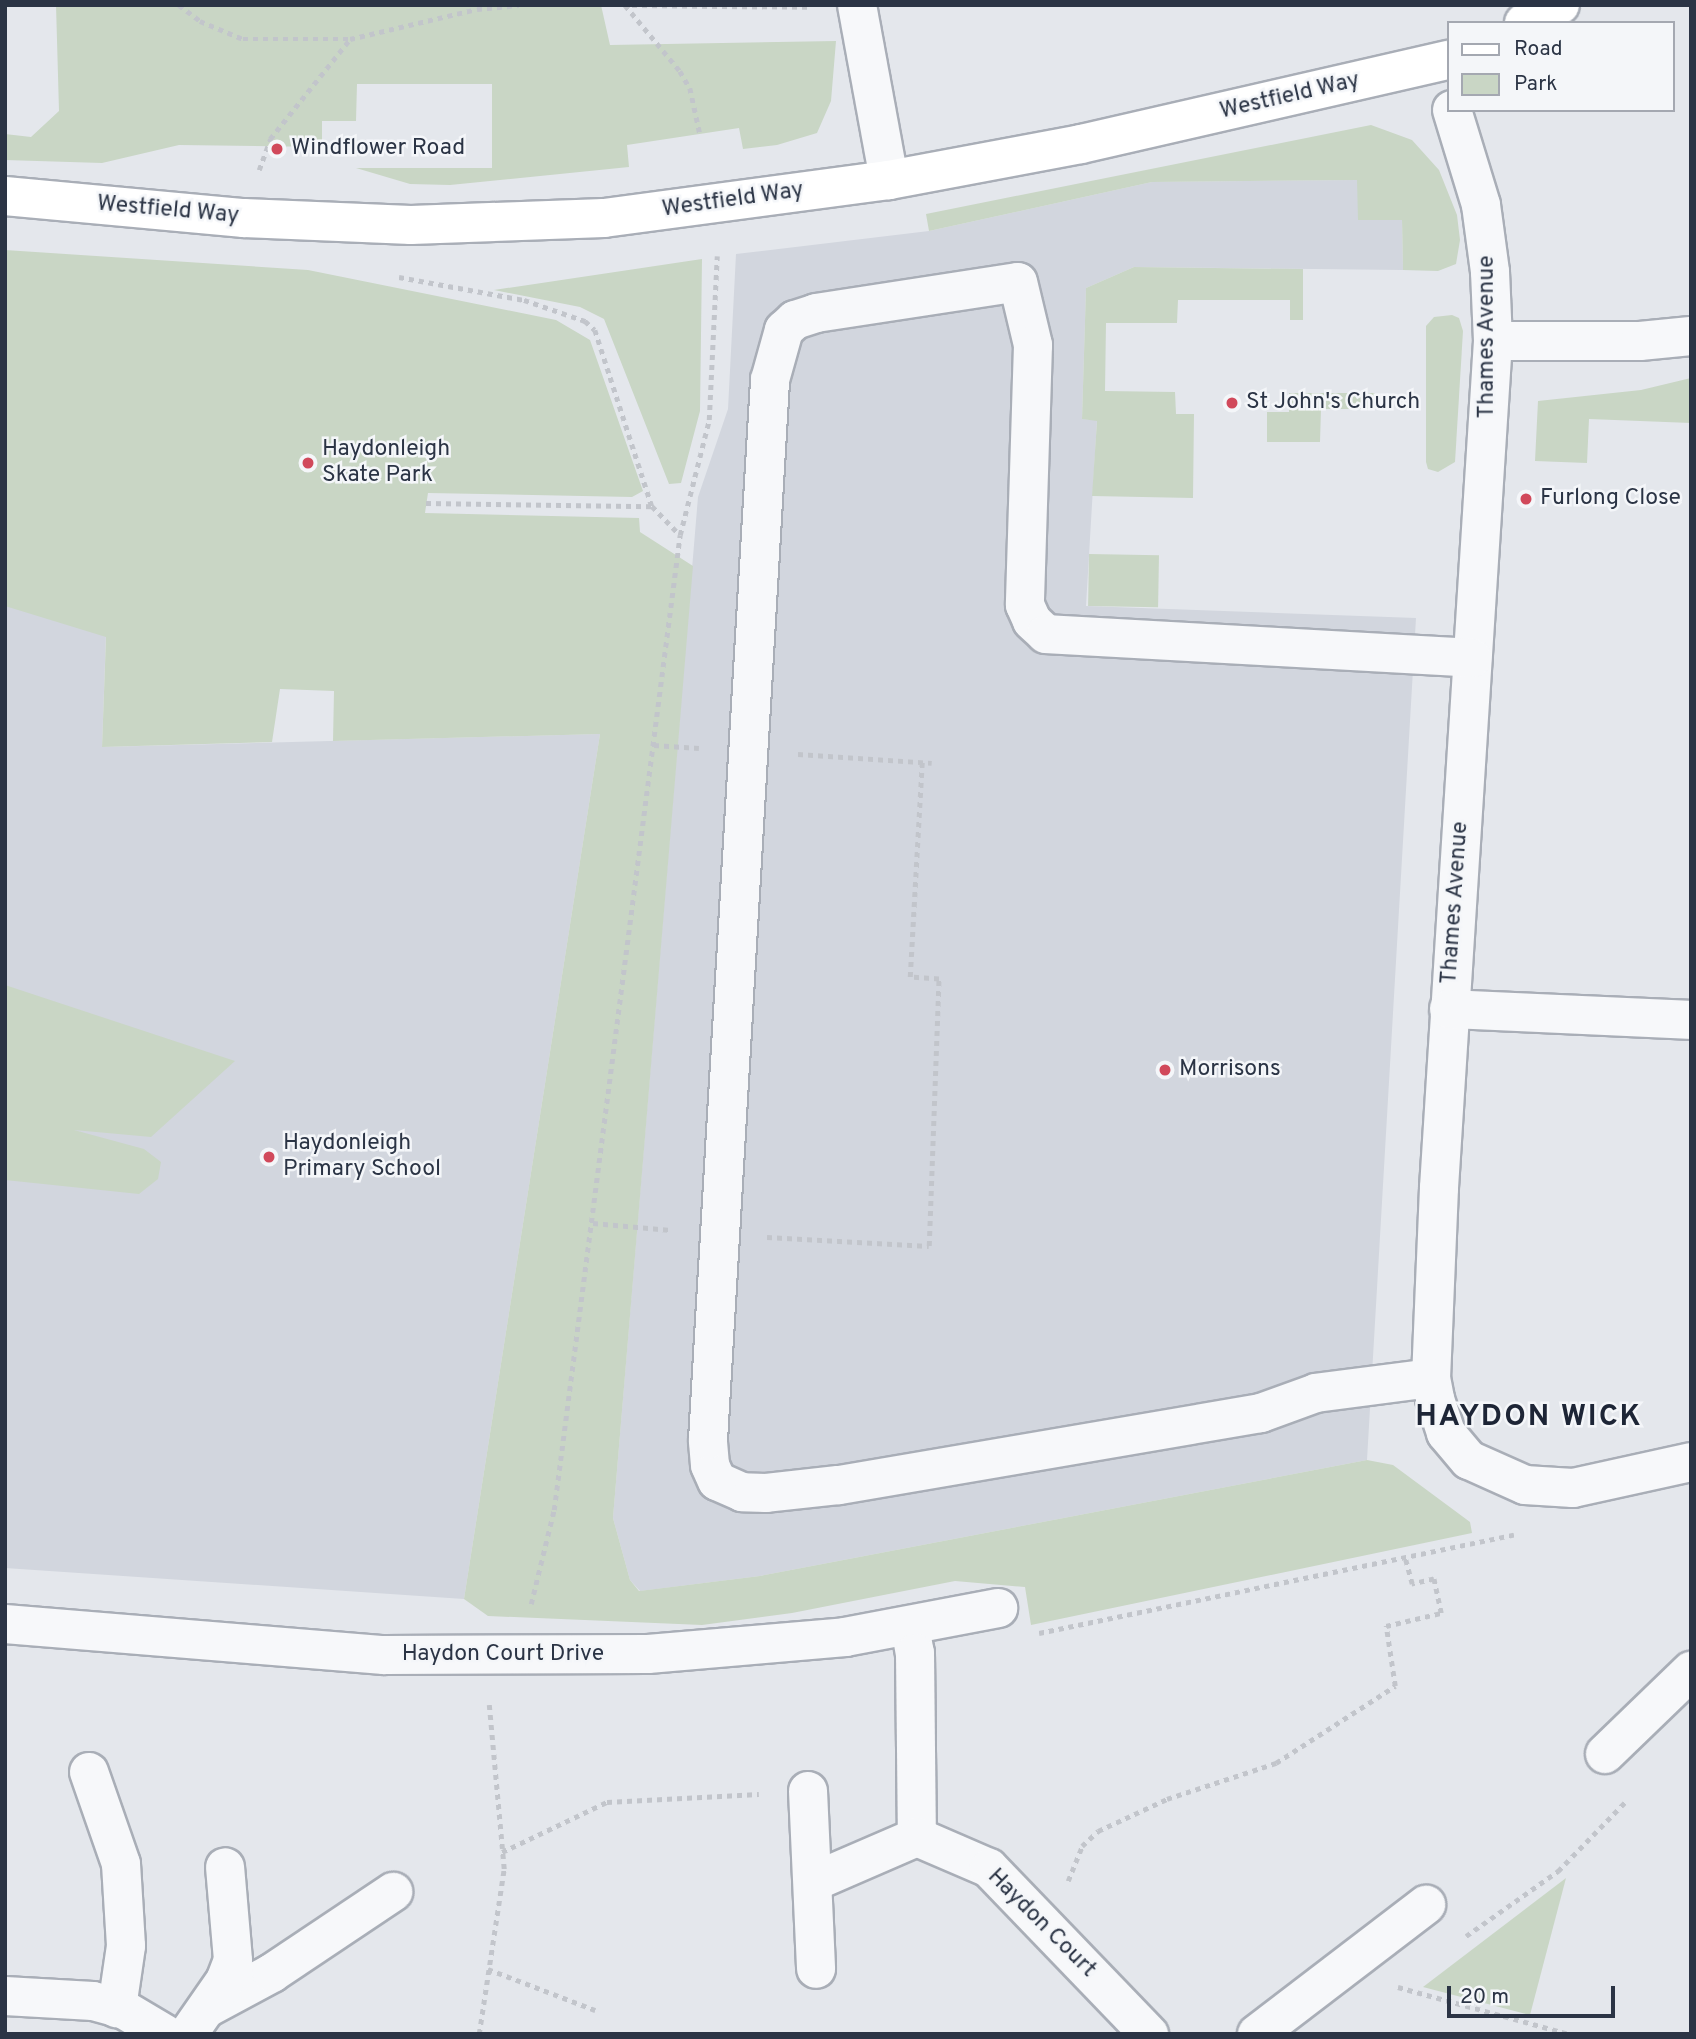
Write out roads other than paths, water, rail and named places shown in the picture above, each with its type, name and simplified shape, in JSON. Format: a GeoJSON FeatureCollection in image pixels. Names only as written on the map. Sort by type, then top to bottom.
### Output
{"type":"FeatureCollection","features":[{"type":"Feature","properties":{"kind":"main road"},"geometry":{"type":"LineString","coordinates":[[1528,21],[1560,5]]}},
{"type":"Feature","properties":{"kind":"main road","name":"Westfield Way"},"geometry":{"type":"LineString","coordinates":[[5,197],[244,218],[411,225],[604,218],[889,180],[1446,75]]}},
{"type":"Feature","properties":{"kind":"street"},"geometry":{"type":"LineString","coordinates":[[857,6],[889,180]]}},
{"type":"Feature","properties":{"kind":"street","name":"Thames Avenue"},"geometry":{"type":"LineString","coordinates":[[1453,112],[1483,215],[1493,341],[1449,1009],[1431,1378],[1439,1416],[1455,1446],[1469,1460],[1507,1480],[1573,1488],[1691,1462]]}},
{"type":"Feature","properties":{"kind":"street"},"geometry":{"type":"LineString","coordinates":[[1431,1378],[1316,1393],[1261,1413],[838,1485],[742,1492],[717,1481],[710,1465],[721,1234],[770,380],[784,330],[795,320],[1018,282],[1033,345],[1025,604],[1032,621],[1046,634],[1472,659]]}},
{"type":"Feature","properties":{"kind":"street"},"geometry":{"type":"LineString","coordinates":[[1493,341],[1640,341],[1691,336]]}},
{"type":"Feature","properties":{"kind":"street"},"geometry":{"type":"LineString","coordinates":[[1449,1009],[1691,1020]]}},
{"type":"Feature","properties":{"kind":"street","name":"Haydon Court Drive"},"geometry":{"type":"LineString","coordinates":[[5,1624],[384,1655],[648,1654],[845,1637],[998,1608]]}},
{"type":"Feature","properties":{"kind":"street"},"geometry":{"type":"LineString","coordinates":[[813,1882],[917,1837],[915,1653],[910,1626]]}},
{"type":"Feature","properties":{"kind":"street"},"geometry":{"type":"LineString","coordinates":[[1605,1754],[1691,1671]]}},
{"type":"Feature","properties":{"kind":"street"},"geometry":{"type":"LineString","coordinates":[[89,1772],[121,1864],[126,1946],[117,2008]]}},
{"type":"Feature","properties":{"kind":"street"},"geometry":{"type":"LineString","coordinates":[[808,1791],[816,1969]]}},
{"type":"Feature","properties":{"kind":"street","name":"Haydon Court"},"geometry":{"type":"LineString","coordinates":[[917,1837],[989,1868],[1149,2034]]}},
{"type":"Feature","properties":{"kind":"street"},"geometry":{"type":"LineString","coordinates":[[198,2021],[233,1960],[226,1867]]}},
{"type":"Feature","properties":{"kind":"street"},"geometry":{"type":"LineString","coordinates":[[198,2021],[393,1892]]}},
{"type":"Feature","properties":{"kind":"street"},"geometry":{"type":"LineString","coordinates":[[1257,2034],[1426,1905]]}},
{"type":"Feature","properties":{"kind":"street"},"geometry":{"type":"LineString","coordinates":[[5,1996],[51,1997],[117,2008],[165,2034]]}},
{"type":"Feature","properties":{"kind":"place","name":"Windflower Road"},"geometry":{"type":"Point","coordinates":[277,149]}},
{"type":"Feature","properties":{"kind":"place","name":"St John's Church"},"geometry":{"type":"Point","coordinates":[1232,403]}},
{"type":"Feature","properties":{"kind":"place","name":"Haydonleigh Skate Park"},"geometry":{"type":"Point","coordinates":[308,463]}},
{"type":"Feature","properties":{"kind":"place","name":"Furlong Close"},"geometry":{"type":"Point","coordinates":[1526,499]}},
{"type":"Feature","properties":{"kind":"place","name":"Morrisons"},"geometry":{"type":"Point","coordinates":[1165,1070]}},
{"type":"Feature","properties":{"kind":"place","name":"Haydonleigh Primary School"},"geometry":{"type":"Point","coordinates":[269,1157]}},
{"type":"Feature","properties":{"kind":"district","name":"HAYDON WICK"},"geometry":{"type":"Point","coordinates":[1529,1418]}}]}
